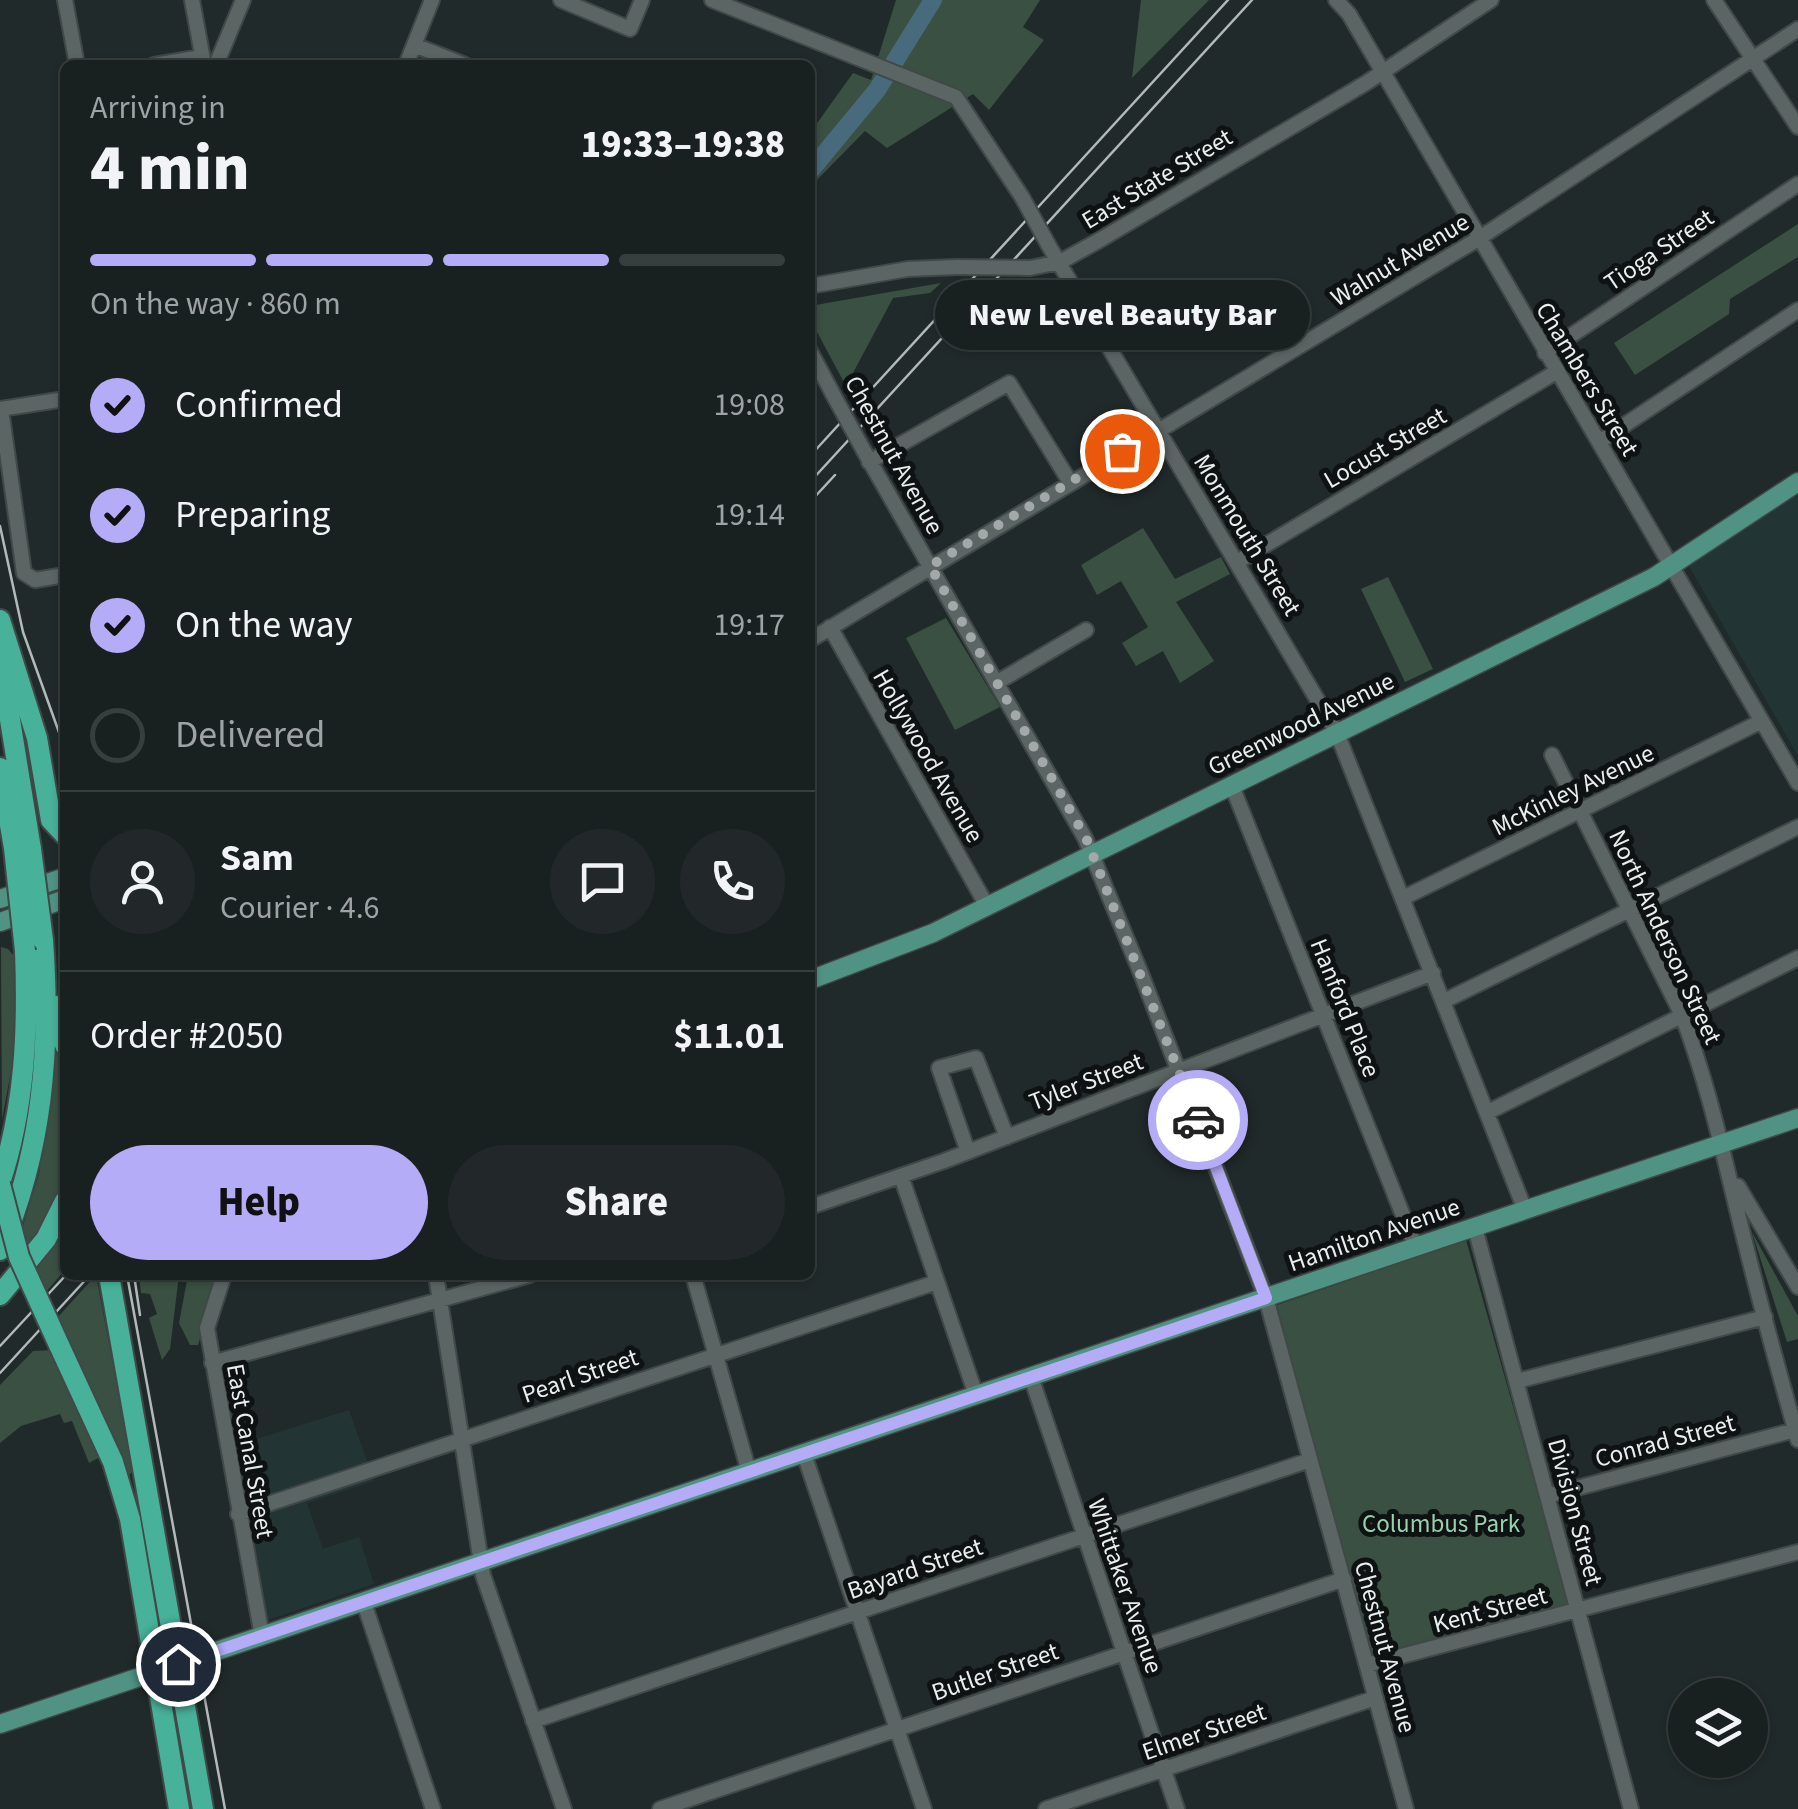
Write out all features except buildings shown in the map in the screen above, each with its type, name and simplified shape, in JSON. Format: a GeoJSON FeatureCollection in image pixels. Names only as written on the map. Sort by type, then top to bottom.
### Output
{"type":"FeatureCollection","features":[{"type":"Feature","properties":{"kind":"highway"},"geometry":{"type":"LineString","coordinates":[[0,620],[38,738],[51,820],[60,829]]}},
{"type":"Feature","properties":{"kind":"highway"},"geometry":{"type":"LineString","coordinates":[[0,658],[46,1072],[28,1173],[0,1250]]}},
{"type":"Feature","properties":{"kind":"highway"},"geometry":{"type":"LineString","coordinates":[[0,768],[23,848]]}},
{"type":"Feature","properties":{"kind":"highway"},"geometry":{"type":"LineString","coordinates":[[34,946],[60,1030]]}},
{"type":"Feature","properties":{"kind":"highway"},"geometry":{"type":"LineString","coordinates":[[34,946],[22,1092],[0,1184],[22,1265],[122,1490],[179,1809]]}},
{"type":"Feature","properties":{"kind":"highway"},"geometry":{"type":"LineString","coordinates":[[0,1295],[46,1239],[60,1212]]}},
{"type":"Feature","properties":{"kind":"highway"},"geometry":{"type":"LineString","coordinates":[[109,1280],[203,1809]]}},
{"type":"Feature","properties":{"kind":"main road","name":"Greenwood Avenue"},"geometry":{"type":"LineString","coordinates":[[815,978],[906,946],[1674,565],[1798,482]]}},
{"type":"Feature","properties":{"kind":"main road"},"geometry":{"type":"LineString","coordinates":[[0,899],[60,879]]}},
{"type":"Feature","properties":{"kind":"main road"},"geometry":{"type":"LineString","coordinates":[[0,922],[60,902]]}},
{"type":"Feature","properties":{"kind":"main road","name":"Hamilton Avenue"},"geometry":{"type":"LineString","coordinates":[[0,1724],[1798,1118]]}},
{"type":"Feature","properties":{"kind":"street"},"geometry":{"type":"LineString","coordinates":[[65,0],[76,60]]}},
{"type":"Feature","properties":{"kind":"street"},"geometry":{"type":"LineString","coordinates":[[192,0],[207,60]]}},
{"type":"Feature","properties":{"kind":"street"},"geometry":{"type":"LineString","coordinates":[[209,60],[243,0]]}},
{"type":"Feature","properties":{"kind":"street"},"geometry":{"type":"LineString","coordinates":[[408,60],[432,0]]}},
{"type":"Feature","properties":{"kind":"street"},"geometry":{"type":"LineString","coordinates":[[561,0],[630,29],[642,0]]}},
{"type":"Feature","properties":{"kind":"street","name":"Monmouth Street"},"geometry":{"type":"LineString","coordinates":[[712,0],[923,83],[964,104],[1337,733],[1524,1210]]}},
{"type":"Feature","properties":{"kind":"street","name":"Chambers Street"},"geometry":{"type":"LineString","coordinates":[[1336,0],[1674,565],[1798,784]]}},
{"type":"Feature","properties":{"kind":"street","name":"East State Street"},"geometry":{"type":"LineString","coordinates":[[815,285],[908,269],[1030,268],[1060,262],[1382,72],[1491,0]]}},
{"type":"Feature","properties":{"kind":"street"},"geometry":{"type":"LineString","coordinates":[[1714,0],[1798,127]]}},
{"type":"Feature","properties":{"kind":"street","name":"Walnut Avenue"},"geometry":{"type":"LineString","coordinates":[[815,637],[1478,240],[1798,29]]}},
{"type":"Feature","properties":{"kind":"street"},"geometry":{"type":"LineString","coordinates":[[414,45],[452,60]]}},
{"type":"Feature","properties":{"kind":"street","name":"Tioga Street"},"geometry":{"type":"LineString","coordinates":[[1545,353],[1798,184]]}},
{"type":"Feature","properties":{"kind":"street"},"geometry":{"type":"LineString","coordinates":[[1599,442],[1798,310]]}},
{"type":"Feature","properties":{"kind":"street","name":"Chestnut Avenue"},"geometry":{"type":"LineString","coordinates":[[815,360],[1092,854],[1266,1298],[1406,1809]]}},
{"type":"Feature","properties":{"kind":"street","name":"Locust Street"},"geometry":{"type":"LineString","coordinates":[[1237,562],[1556,372]]}},
{"type":"Feature","properties":{"kind":"street"},"geometry":{"type":"LineString","coordinates":[[866,457],[1009,382],[1070,482]]}},
{"type":"Feature","properties":{"kind":"street"},"geometry":{"type":"LineString","coordinates":[[60,400],[0,409],[27,578],[60,575]]}},
{"type":"Feature","properties":{"kind":"street","name":"Hollywood Avenue"},"geometry":{"type":"LineString","coordinates":[[830,627],[987,906]]}},
{"type":"Feature","properties":{"kind":"street"},"geometry":{"type":"LineString","coordinates":[[996,683],[1086,630]]}},
{"type":"Feature","properties":{"kind":"street","name":"McKinley Avenue"},"geometry":{"type":"LineString","coordinates":[[1403,898],[1762,721]]}},
{"type":"Feature","properties":{"kind":"street","name":"North Anderson Street"},"geometry":{"type":"LineString","coordinates":[[1552,755],[1682,1015],[1722,1130],[1730,1173]]}},
{"type":"Feature","properties":{"kind":"street","name":"Hanford Place"},"geometry":{"type":"LineString","coordinates":[[1232,786],[1416,1248]]}},
{"type":"Feature","properties":{"kind":"street"},"geometry":{"type":"LineString","coordinates":[[1444,1001],[1798,827]]}},
{"type":"Feature","properties":{"kind":"street"},"geometry":{"type":"LineString","coordinates":[[1488,1112],[1798,958]]}},
{"type":"Feature","properties":{"kind":"street","name":"Tyler Street"},"geometry":{"type":"LineString","coordinates":[[815,1204],[968,1152],[1433,973]]}},
{"type":"Feature","properties":{"kind":"street"},"geometry":{"type":"LineString","coordinates":[[968,1152],[939,1068],[976,1058],[1007,1137]]}},
{"type":"Feature","properties":{"kind":"street"},"geometry":{"type":"LineString","coordinates":[[1730,1173],[1798,1288]]}},
{"type":"Feature","properties":{"kind":"street"},"geometry":{"type":"LineString","coordinates":[[1730,1173],[1797,1435]]}},
{"type":"Feature","properties":{"kind":"street"},"geometry":{"type":"LineString","coordinates":[[901,1176],[976,1395]]}},
{"type":"Feature","properties":{"kind":"street","name":"Division Street"},"geometry":{"type":"LineString","coordinates":[[1474,1228],[1631,1809]]}},
{"type":"Feature","properties":{"kind":"street","name":"East Canal Street"},"geometry":{"type":"LineString","coordinates":[[224,1280],[207,1317],[212,1364],[262,1636]]}},
{"type":"Feature","properties":{"kind":"street"},"geometry":{"type":"LineString","coordinates":[[437,1280],[481,1562],[564,1809]]}},
{"type":"Feature","properties":{"kind":"street"},"geometry":{"type":"LineString","coordinates":[[212,1364],[513,1280]]}},
{"type":"Feature","properties":{"kind":"street"},"geometry":{"type":"LineString","coordinates":[[695,1280],[749,1472]]}},
{"type":"Feature","properties":{"kind":"street","name":"Pearl Street"},"geometry":{"type":"LineString","coordinates":[[238,1514],[937,1282]]}},
{"type":"Feature","properties":{"kind":"street"},"geometry":{"type":"LineString","coordinates":[[1517,1380],[1765,1316]]}},
{"type":"Feature","properties":{"kind":"street","name":"Whittaker Avenue"},"geometry":{"type":"LineString","coordinates":[[1032,1377],[1178,1809]]}},
{"type":"Feature","properties":{"kind":"street","name":"Conrad Street"},"geometry":{"type":"LineString","coordinates":[[1547,1496],[1797,1435]]}},
{"type":"Feature","properties":{"kind":"street"},"geometry":{"type":"LineString","coordinates":[[804,1454],[924,1809]]}},
{"type":"Feature","properties":{"kind":"street","name":"Bayard Street"},"geometry":{"type":"LineString","coordinates":[[533,1720],[1310,1460]]}},
{"type":"Feature","properties":{"kind":"street","name":"Kent Street"},"geometry":{"type":"LineString","coordinates":[[1367,1665],[1798,1552]]}},
{"type":"Feature","properties":{"kind":"street","name":"Butler Street"},"geometry":{"type":"LineString","coordinates":[[660,1809],[1344,1579]]}},
{"type":"Feature","properties":{"kind":"street"},"geometry":{"type":"LineString","coordinates":[[364,1602],[434,1809]]}},
{"type":"Feature","properties":{"kind":"street","name":"Elmer Street"},"geometry":{"type":"LineString","coordinates":[[1046,1809],[1375,1698]]}},
{"type":"Feature","properties":{"kind":"shaded area"},"geometry":{"type":"Polygon","coordinates":[[[1798,492],[1798,756],[1689,566],[1798,492]]]}},
{"type":"Feature","properties":{"kind":"shaded area"},"geometry":{"type":"Polygon","coordinates":[[[349,1410],[374,1481],[307,1503],[323,1549],[359,1537],[374,1584],[268,1620],[237,1445],[349,1410]]]}},
{"type":"Feature","properties":{"kind":"green space"},"geometry":{"type":"Polygon","coordinates":[[[896,0],[1040,0],[1023,27],[1044,40],[989,110],[973,94],[887,148],[865,131],[815,182],[815,126],[853,73],[871,80],[896,0]]]}},
{"type":"Feature","properties":{"kind":"green space"},"geometry":{"type":"Polygon","coordinates":[[[1141,0],[1209,0],[1132,78],[1141,0]]]}},
{"type":"Feature","properties":{"kind":"green space"},"geometry":{"type":"Polygon","coordinates":[[[1798,224],[1798,257],[1730,299],[1729,314],[1635,375],[1614,343],[1798,224]]]}},
{"type":"Feature","properties":{"kind":"green space"},"geometry":{"type":"Polygon","coordinates":[[[941,283],[930,293],[893,298],[846,386],[815,328],[815,305],[941,283]]]}},
{"type":"Feature","properties":{"kind":"green space"},"geometry":{"type":"Polygon","coordinates":[[[1143,528],[1175,579],[1221,557],[1230,574],[1176,602],[1214,661],[1180,683],[1163,651],[1136,666],[1122,643],[1148,627],[1121,581],[1097,595],[1081,565],[1143,528]]]}},
{"type":"Feature","properties":{"kind":"green space"},"geometry":{"type":"Polygon","coordinates":[[[1388,577],[1433,669],[1405,682],[1361,589],[1388,577]]]}},
{"type":"Feature","properties":{"kind":"green space"},"geometry":{"type":"Polygon","coordinates":[[[946,618],[1000,707],[955,730],[906,638],[946,618]]]}},
{"type":"Feature","properties":{"kind":"green space"},"geometry":{"type":"Polygon","coordinates":[[[1,947],[8,949],[22,965],[19,1028],[2,1120],[1,947]]]}},
{"type":"Feature","properties":{"kind":"green space"},"geometry":{"type":"Polygon","coordinates":[[[57,1049],[60,1193],[29,1251],[21,1232],[39,1174],[57,1049]]]}},
{"type":"Feature","properties":{"kind":"green space"},"geometry":{"type":"Polygon","coordinates":[[[60,1224],[60,1276],[45,1293],[33,1265],[60,1224]]]}},
{"type":"Feature","properties":{"kind":"green space"},"geometry":{"type":"Polygon","coordinates":[[[1752,1232],[1798,1316],[1798,1339],[1787,1342],[1752,1232]]]}},
{"type":"Feature","properties":{"kind":"green space","name":"Columbus Park"},"geometry":{"type":"Polygon","coordinates":[[[1466,1240],[1569,1604],[1371,1655],[1277,1305],[1466,1240]]]}},
{"type":"Feature","properties":{"kind":"green space"},"geometry":{"type":"Polygon","coordinates":[[[91,1280],[97,1280],[133,1470],[129,1476],[57,1318],[91,1280]]]}},
{"type":"Feature","properties":{"kind":"green space"},"geometry":{"type":"Polygon","coordinates":[[[140,1280],[178,1280],[170,1349],[162,1360],[149,1318],[157,1314],[150,1294],[141,1293],[140,1280]]]}},
{"type":"Feature","properties":{"kind":"green space"},"geometry":{"type":"Polygon","coordinates":[[[187,1280],[218,1280],[198,1345],[190,1345],[179,1323],[187,1280]]]}},
{"type":"Feature","properties":{"kind":"green space"},"geometry":{"type":"Polygon","coordinates":[[[53,1350],[102,1456],[89,1463],[72,1421],[64,1423],[60,1414],[21,1426],[0,1443],[0,1385],[33,1351],[53,1350]]]}},
{"type":"Feature","properties":{"kind":"waterway"},"geometry":{"type":"LineString","coordinates":[[815,165],[877,90],[933,0]]}},
{"type":"Feature","properties":{"kind":"tram line"},"geometry":{"type":"LineString","coordinates":[[135,1280],[140,1315]]}},
{"type":"Feature","properties":{"kind":"railway"},"geometry":{"type":"LineString","coordinates":[[815,451],[1228,0]]}},
{"type":"Feature","properties":{"kind":"railway"},"geometry":{"type":"LineString","coordinates":[[815,477],[1252,0]]}},
{"type":"Feature","properties":{"kind":"railway"},"geometry":{"type":"LineString","coordinates":[[815,497],[835,475]]}},
{"type":"Feature","properties":{"kind":"railway"},"geometry":{"type":"LineString","coordinates":[[0,526],[23,632],[60,735]]}},
{"type":"Feature","properties":{"kind":"railway"},"geometry":{"type":"LineString","coordinates":[[0,1346],[61,1280]]}},
{"type":"Feature","properties":{"kind":"railway"},"geometry":{"type":"LineString","coordinates":[[0,1373],[85,1280]]}},
{"type":"Feature","properties":{"kind":"railway"},"geometry":{"type":"LineString","coordinates":[[128,1280],[225,1809]]}},
{"type":"Feature","properties":{"kind":"way so far"},"geometry":{"type":"LineString","coordinates":[[1122,451],[930,566],[1086,838],[1198,1120]]}},
{"type":"Feature","properties":{"kind":"place","name":"New Level Beauty Bar"},"geometry":{"type":"Point","coordinates":[1122,451]}},
{"type":"Feature","properties":{"kind":"route"},"geometry":{"type":"LineString","coordinates":[[178,1664],[1266,1298],[1198,1120]]}}]}
